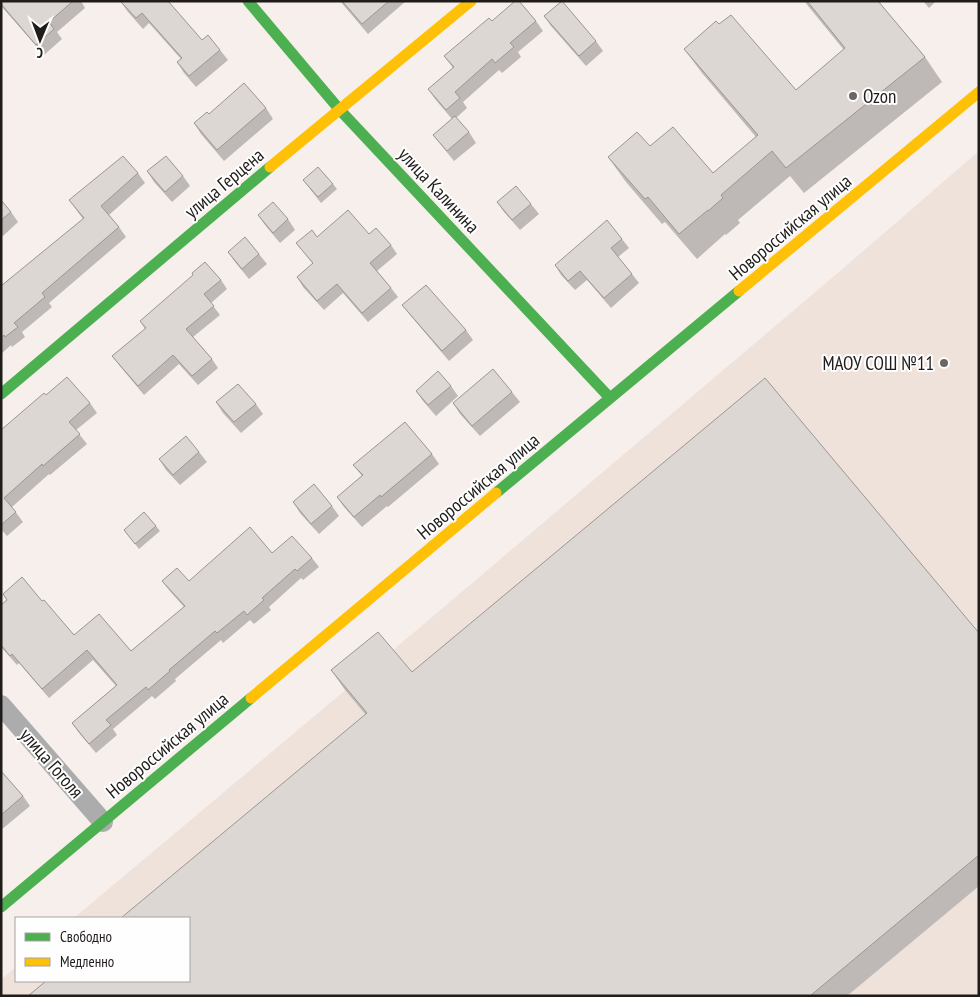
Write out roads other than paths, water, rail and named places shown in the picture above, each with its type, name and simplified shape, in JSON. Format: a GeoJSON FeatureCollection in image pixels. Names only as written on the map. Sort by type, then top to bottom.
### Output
{"type":"FeatureCollection","features":[{"type":"Feature","properties":{"kind":"main road","name":"улица Калинина"},"geometry":{"type":"LineString","coordinates":[[248,1],[339,109],[610,398]]}},
{"type":"Feature","properties":{"kind":"main road","name":"улица Герцена"},"geometry":{"type":"LineString","coordinates":[[1,394],[339,109],[471,1]]}},
{"type":"Feature","properties":{"kind":"main road","name":"Новороссийская улица"},"geometry":{"type":"LineString","coordinates":[[1,907],[979,92]]}},
{"type":"Feature","properties":{"kind":"street","name":"улица Гоголя"},"geometry":{"type":"LineString","coordinates":[[1,705],[103,822]]}},
{"type":"Feature","properties":{"kind":"place","name":"Ozon"},"geometry":{"type":"Point","coordinates":[853,96]}},
{"type":"Feature","properties":{"kind":"place","name":"МАОУ СОШ №11"},"geometry":{"type":"Point","coordinates":[944,363]}}]}
